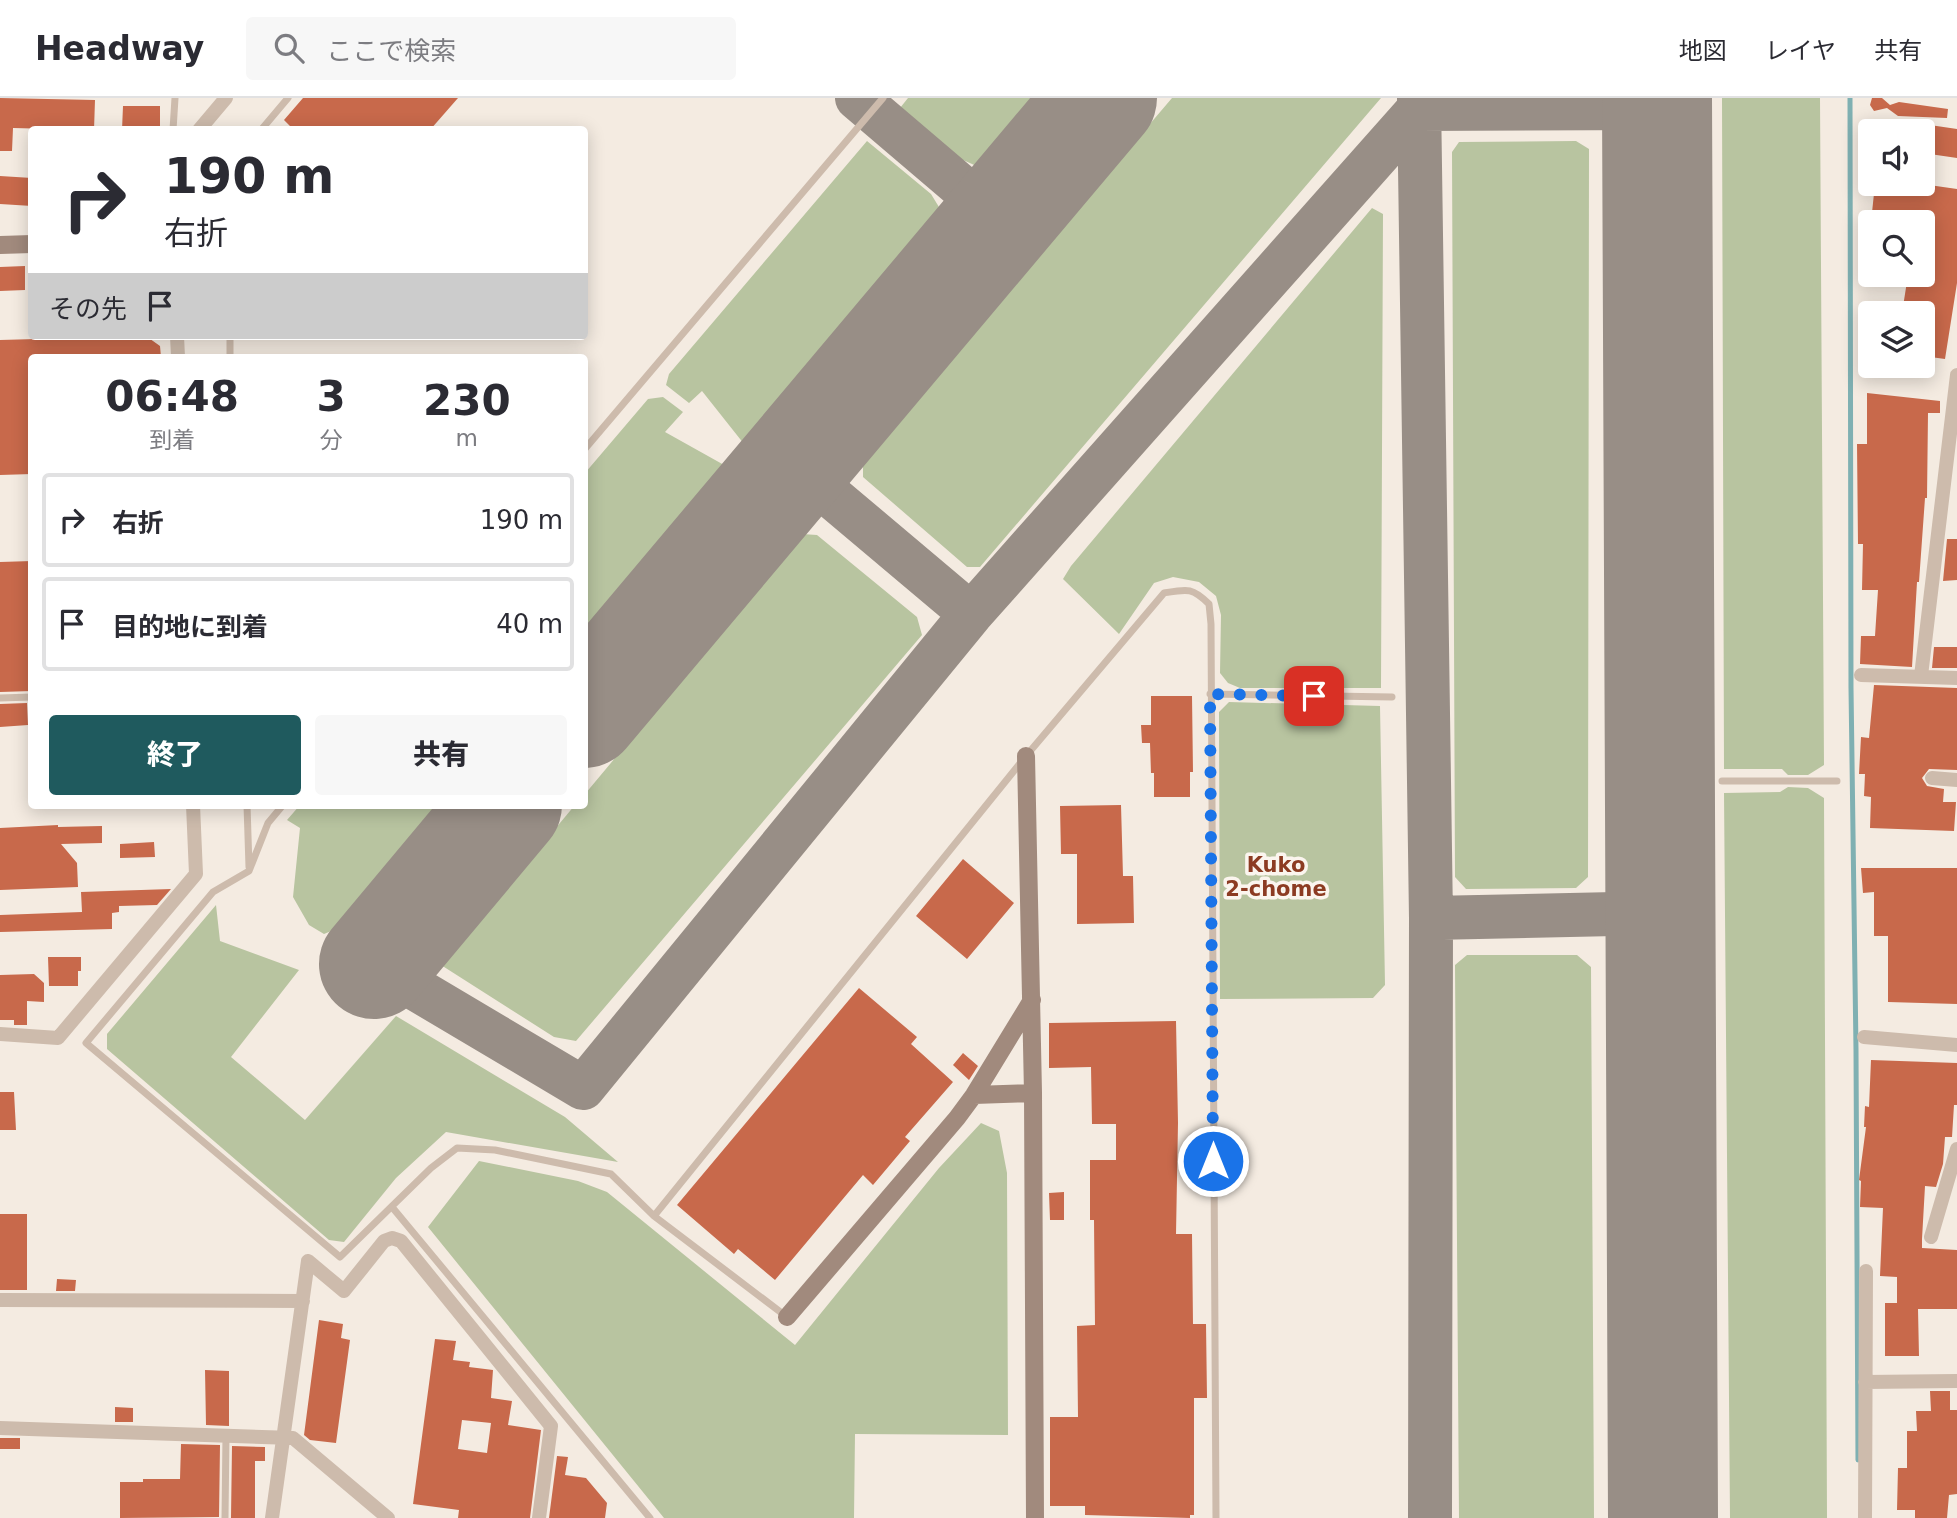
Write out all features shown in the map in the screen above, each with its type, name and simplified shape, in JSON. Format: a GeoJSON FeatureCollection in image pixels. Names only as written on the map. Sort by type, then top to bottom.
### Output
{"type":"FeatureCollection","features":[{"type":"Feature","properties":{"kind":"street"},"geometry":{"type":"LineString","coordinates":[[202,126],[226,98]]}},
{"type":"Feature","properties":{"kind":"street"},"geometry":{"type":"LineString","coordinates":[[0,245],[28,244]]}},
{"type":"Feature","properties":{"kind":"street"},"geometry":{"type":"LineString","coordinates":[[1921,676],[1956,384]]}},
{"type":"Feature","properties":{"kind":"street"},"geometry":{"type":"LineString","coordinates":[[1861,675],[1957,678]]}},
{"type":"Feature","properties":{"kind":"street"},"geometry":{"type":"LineString","coordinates":[[1026,757],[1032,1000],[1035,1518]]}},
{"type":"Feature","properties":{"kind":"street"},"geometry":{"type":"LineString","coordinates":[[1933,778],[1957,780]]}},
{"type":"Feature","properties":{"kind":"street"},"geometry":{"type":"LineString","coordinates":[[0,1034],[58,1038],[67,1028],[195,874],[193,809]]}},
{"type":"Feature","properties":{"kind":"street"},"geometry":{"type":"LineString","coordinates":[[787,1317],[957,1118],[1032,1000]]}},
{"type":"Feature","properties":{"kind":"street"},"geometry":{"type":"LineString","coordinates":[[1864,1037],[1957,1045]]}},
{"type":"Feature","properties":{"kind":"street"},"geometry":{"type":"LineString","coordinates":[[974,1095],[1033,1093]]}},
{"type":"Feature","properties":{"kind":"street"},"geometry":{"type":"LineString","coordinates":[[1931,1237],[1957,1149]]}},
{"type":"Feature","properties":{"kind":"street"},"geometry":{"type":"LineString","coordinates":[[272,1518],[308,1261],[344,1291],[384,1241],[393,1238],[401,1241],[551,1426],[539,1518]]}},
{"type":"Feature","properties":{"kind":"street"},"geometry":{"type":"LineString","coordinates":[[1866,1271],[1866,1518]]}},
{"type":"Feature","properties":{"kind":"street"},"geometry":{"type":"LineString","coordinates":[[0,1300],[303,1301]]}},
{"type":"Feature","properties":{"kind":"street"},"geometry":{"type":"LineString","coordinates":[[1865,1382],[1957,1381]]}},
{"type":"Feature","properties":{"kind":"street"},"geometry":{"type":"LineString","coordinates":[[0,1428],[293,1438],[387,1518]]}},
{"type":"Feature","properties":{"kind":"lane"},"geometry":{"type":"LineString","coordinates":[[173,126],[174,98]]}},
{"type":"Feature","properties":{"kind":"lane"},"geometry":{"type":"LineString","coordinates":[[264,126],[288,98]]}},
{"type":"Feature","properties":{"kind":"lane"},"geometry":{"type":"LineString","coordinates":[[588,445],[883,98]]}},
{"type":"Feature","properties":{"kind":"lane"},"geometry":{"type":"LineString","coordinates":[[654,1216],[1026,757],[1164,593],[1183,589],[1197,592],[1209,604],[1216,1518]]}},
{"type":"Feature","properties":{"kind":"lane"},"geometry":{"type":"LineString","coordinates":[[1210,694],[1392,696]]}},
{"type":"Feature","properties":{"kind":"lane"},"geometry":{"type":"LineString","coordinates":[[0,698],[28,697]]}},
{"type":"Feature","properties":{"kind":"lane"},"geometry":{"type":"LineString","coordinates":[[1722,781],[1838,781]]}},
{"type":"Feature","properties":{"kind":"lane"},"geometry":{"type":"LineString","coordinates":[[247,809],[249,871]]}},
{"type":"Feature","properties":{"kind":"lane"},"geometry":{"type":"LineString","coordinates":[[280,809],[268,823],[249,871],[213,892],[86,1043],[341,1257],[431,1168],[457,1148],[495,1150],[611,1174],[654,1216],[787,1317]]}},
{"type":"Feature","properties":{"kind":"lane"},"geometry":{"type":"LineString","coordinates":[[392,1207],[650,1518]]}},
{"type":"Feature","properties":{"kind":"lane"},"geometry":{"type":"LineString","coordinates":[[225,1518],[226,1436]]}},
{"type":"Feature","properties":{"kind":"green space"},"geometry":{"type":"Polygon","coordinates":[[[908,98],[1045,98],[1000,151],[981,168],[954,156],[900,108],[908,98]]]}},
{"type":"Feature","properties":{"kind":"green space"},"geometry":{"type":"Polygon","coordinates":[[[1172,98],[1381,98],[980,567],[967,567],[863,477],[863,461],[1172,98]]]}},
{"type":"Feature","properties":{"kind":"green space"},"geometry":{"type":"Polygon","coordinates":[[[1722,98],[1820,98],[1824,765],[1808,775],[1788,775],[1782,769],[1724,769],[1722,98]]]}},
{"type":"Feature","properties":{"kind":"green space"},"geometry":{"type":"Polygon","coordinates":[[[867,141],[931,194],[942,212],[936,224],[744,444],[702,391],[689,403],[666,385],[669,374],[867,141]]]}},
{"type":"Feature","properties":{"kind":"green space"},"geometry":{"type":"Polygon","coordinates":[[[1576,141],[1589,149],[1588,877],[1576,888],[1466,889],[1455,877],[1452,152],[1459,142],[1576,141]]]}},
{"type":"Feature","properties":{"kind":"green space"},"geometry":{"type":"Polygon","coordinates":[[[1372,208],[1383,214],[1381,688],[1240,688],[1228,683],[1220,673],[1221,615],[1216,596],[1199,582],[1173,577],[1154,583],[1119,634],[1063,579],[1071,566],[1372,208]]]}},
{"type":"Feature","properties":{"kind":"green space"},"geometry":{"type":"Polygon","coordinates":[[[663,397],[683,412],[665,432],[733,470],[588,638],[588,469],[648,399],[663,397]]]}},
{"type":"Feature","properties":{"kind":"green space"},"geometry":{"type":"Polygon","coordinates":[[[802,534],[817,535],[917,617],[922,635],[576,1041],[554,1037],[441,965],[572,809],[588,809],[588,790],[802,534]]]}},
{"type":"Feature","properties":{"kind":"green space"},"geometry":{"type":"Polygon","coordinates":[[[1229,702],[1380,706],[1385,985],[1373,998],[1220,999],[1219,712],[1229,702]]]}},
{"type":"Feature","properties":{"kind":"green space"},"geometry":{"type":"Polygon","coordinates":[[[1788,787],[1808,788],[1824,798],[1827,1518],[1730,1518],[1724,793],[1780,792],[1788,787]]]}},
{"type":"Feature","properties":{"kind":"green space"},"geometry":{"type":"Polygon","coordinates":[[[297,809],[440,809],[336,929],[324,934],[309,925],[293,897],[300,828],[287,820],[297,809]]]}},
{"type":"Feature","properties":{"kind":"green space"},"geometry":{"type":"Polygon","coordinates":[[[216,905],[220,941],[299,970],[231,1057],[305,1120],[396,1016],[565,1117],[618,1162],[446,1132],[396,1178],[344,1242],[329,1240],[107,1049],[107,1034],[216,905]]]}},
{"type":"Feature","properties":{"kind":"green space"},"geometry":{"type":"Polygon","coordinates":[[[1467,955],[1577,955],[1591,967],[1594,1518],[1459,1518],[1455,965],[1467,955]]]}},
{"type":"Feature","properties":{"kind":"green space"},"geometry":{"type":"Polygon","coordinates":[[[981,1123],[999,1131],[1007,1173],[1008,1435],[855,1434],[854,1518],[664,1518],[428,1227],[479,1161],[578,1181],[607,1192],[795,1345],[939,1168],[981,1123]]]}},
{"type":"Feature","properties":{"kind":"building"},"geometry":{"type":"Polygon","coordinates":[[[0,98],[95,100],[94,126],[13,128],[12,151],[0,151],[0,98]]]}},
{"type":"Feature","properties":{"kind":"building"},"geometry":{"type":"Polygon","coordinates":[[[303,98],[458,98],[434,126],[290,126],[284,120],[303,98]]]}},
{"type":"Feature","properties":{"kind":"building"},"geometry":{"type":"Polygon","coordinates":[[[1872,98],[1882,98],[1890,105],[1899,102],[1948,109],[1947,118],[1898,116],[1887,108],[1874,111],[1870,105],[1872,98]]]}},
{"type":"Feature","properties":{"kind":"building"},"geometry":{"type":"Polygon","coordinates":[[[123,106],[160,106],[160,126],[122,126],[123,106]]]}},
{"type":"Feature","properties":{"kind":"building"},"geometry":{"type":"Polygon","coordinates":[[[1935,126],[1957,129],[1957,158],[1935,155],[1935,126]]]}},
{"type":"Feature","properties":{"kind":"building"},"geometry":{"type":"Polygon","coordinates":[[[0,176],[28,178],[28,206],[0,204],[0,176]]]}},
{"type":"Feature","properties":{"kind":"building"},"geometry":{"type":"Polygon","coordinates":[[[1935,186],[1957,189],[1957,283],[1945,359],[1935,358],[1935,301],[1904,301],[1906,287],[1935,287],[1935,210],[1872,210],[1874,196],[1935,196],[1935,186]]]}},
{"type":"Feature","properties":{"kind":"building"},"geometry":{"type":"Polygon","coordinates":[[[25,266],[25,290],[0,291],[0,267],[25,266]]]}},
{"type":"Feature","properties":{"kind":"building"},"geometry":{"type":"Polygon","coordinates":[[[0,340],[152,340],[160,346],[161,354],[28,354],[28,474],[0,475],[0,340]]]}},
{"type":"Feature","properties":{"kind":"building"},"geometry":{"type":"Polygon","coordinates":[[[1867,393],[1940,401],[1940,413],[1928,413],[1927,498],[1917,582],[1912,667],[1860,664],[1861,636],[1875,636],[1878,590],[1862,590],[1863,544],[1858,544],[1857,444],[1867,444],[1867,393]]]}},
{"type":"Feature","properties":{"kind":"building"},"geometry":{"type":"Polygon","coordinates":[[[1947,539],[1957,539],[1957,580],[1943,581],[1947,539]]]}},
{"type":"Feature","properties":{"kind":"building"},"geometry":{"type":"Polygon","coordinates":[[[28,561],[28,691],[0,692],[0,562],[28,561]]]}},
{"type":"Feature","properties":{"kind":"building"},"geometry":{"type":"Polygon","coordinates":[[[1934,647],[1957,647],[1957,668],[1932,668],[1934,647]]]}},
{"type":"Feature","properties":{"kind":"building"},"geometry":{"type":"Polygon","coordinates":[[[1874,685],[1957,688],[1957,770],[1929,769],[1922,778],[1927,786],[1944,789],[1943,802],[1956,802],[1954,831],[1870,828],[1871,797],[1864,796],[1865,774],[1859,774],[1861,737],[1869,738],[1874,685]]]}},
{"type":"Feature","properties":{"kind":"building"},"geometry":{"type":"Polygon","coordinates":[[[1151,696],[1192,696],[1193,772],[1190,772],[1190,797],[1154,797],[1150,743],[1142,743],[1141,725],[1151,725],[1151,696]]]}},
{"type":"Feature","properties":{"kind":"building"},"geometry":{"type":"Polygon","coordinates":[[[27,703],[28,725],[0,727],[0,704],[27,703]]]}},
{"type":"Feature","properties":{"kind":"building"},"geometry":{"type":"Polygon","coordinates":[[[1121,805],[1123,876],[1133,876],[1134,923],[1077,924],[1077,854],[1061,854],[1060,806],[1121,805]]]}},
{"type":"Feature","properties":{"kind":"building"},"geometry":{"type":"Polygon","coordinates":[[[102,826],[102,843],[61,844],[77,863],[78,887],[0,890],[0,828],[102,826]]]}},
{"type":"Feature","properties":{"kind":"building"},"geometry":{"type":"Polygon","coordinates":[[[154,842],[155,857],[120,858],[120,844],[154,842]]]}},
{"type":"Feature","properties":{"kind":"building"},"geometry":{"type":"Polygon","coordinates":[[[963,859],[1014,903],[967,959],[916,916],[963,859]]]}},
{"type":"Feature","properties":{"kind":"building"},"geometry":{"type":"Polygon","coordinates":[[[1861,868],[1957,868],[1957,1004],[1888,1002],[1888,936],[1874,936],[1874,892],[1863,893],[1861,868]]]}},
{"type":"Feature","properties":{"kind":"building"},"geometry":{"type":"Polygon","coordinates":[[[171,889],[157,905],[119,906],[119,912],[112,913],[112,929],[0,932],[0,915],[82,912],[81,892],[171,889]]]}},
{"type":"Feature","properties":{"kind":"building"},"geometry":{"type":"Polygon","coordinates":[[[48,957],[81,957],[78,986],[49,986],[48,957]]]}},
{"type":"Feature","properties":{"kind":"building"},"geometry":{"type":"Polygon","coordinates":[[[34,974],[44,983],[44,1002],[27,1001],[27,1025],[14,1025],[14,1020],[0,1020],[0,975],[34,974]]]}},
{"type":"Feature","properties":{"kind":"building"},"geometry":{"type":"Polygon","coordinates":[[[859,988],[917,1037],[911,1044],[953,1082],[905,1137],[910,1141],[873,1185],[863,1175],[775,1280],[738,1249],[734,1254],[677,1205],[859,988]]]}},
{"type":"Feature","properties":{"kind":"building"},"geometry":{"type":"Polygon","coordinates":[[[1176,1021],[1176,1234],[1192,1234],[1193,1324],[1206,1324],[1207,1398],[1194,1398],[1194,1515],[1190,1515],[1190,1518],[1085,1515],[1085,1506],[1050,1506],[1050,1417],[1078,1417],[1077,1326],[1095,1325],[1094,1220],[1090,1220],[1090,1160],[1116,1160],[1116,1124],[1092,1124],[1091,1067],[1049,1068],[1049,1023],[1176,1021]]]}},
{"type":"Feature","properties":{"kind":"building"},"geometry":{"type":"Polygon","coordinates":[[[963,1053],[978,1066],[969,1080],[953,1065],[963,1053]]]}},
{"type":"Feature","properties":{"kind":"building"},"geometry":{"type":"Polygon","coordinates":[[[1871,1060],[1957,1063],[1957,1105],[1954,1105],[1952,1137],[1945,1137],[1943,1164],[1936,1187],[1925,1186],[1922,1248],[1957,1250],[1957,1309],[1918,1309],[1919,1356],[1885,1356],[1885,1303],[1897,1303],[1897,1277],[1880,1276],[1883,1208],[1860,1207],[1859,1180],[1866,1127],[1865,1106],[1869,1107],[1871,1060]]]}},
{"type":"Feature","properties":{"kind":"building"},"geometry":{"type":"Polygon","coordinates":[[[0,1092],[14,1092],[16,1130],[0,1130],[0,1092]]]}},
{"type":"Feature","properties":{"kind":"building"},"geometry":{"type":"Polygon","coordinates":[[[1064,1192],[1064,1220],[1050,1220],[1049,1193],[1064,1192]]]}},
{"type":"Feature","properties":{"kind":"building"},"geometry":{"type":"Polygon","coordinates":[[[0,1214],[27,1214],[27,1290],[0,1290],[0,1214]]]}},
{"type":"Feature","properties":{"kind":"building"},"geometry":{"type":"Polygon","coordinates":[[[57,1279],[76,1280],[75,1291],[56,1291],[57,1279]]]}},
{"type":"Feature","properties":{"kind":"building"},"geometry":{"type":"Polygon","coordinates":[[[319,1320],[343,1324],[341,1338],[350,1340],[336,1443],[310,1440],[304,1435],[319,1320]]]}},
{"type":"Feature","properties":{"kind":"building"},"geometry":{"type":"Polygon","coordinates":[[[435,1339],[456,1341],[453,1360],[470,1362],[469,1367],[493,1370],[491,1398],[512,1401],[508,1425],[541,1430],[530,1518],[458,1518],[459,1510],[413,1504],[435,1339]],[[462,1420],[458,1449],[487,1453],[491,1423],[462,1420]]]}},
{"type":"Feature","properties":{"kind":"building"},"geometry":{"type":"Polygon","coordinates":[[[205,1370],[229,1371],[229,1426],[206,1425],[205,1370]]]}},
{"type":"Feature","properties":{"kind":"building"},"geometry":{"type":"Polygon","coordinates":[[[1930,1391],[1950,1391],[1950,1410],[1957,1410],[1957,1494],[1949,1495],[1947,1518],[1915,1518],[1915,1510],[1897,1510],[1898,1468],[1907,1468],[1907,1431],[1917,1431],[1916,1411],[1931,1411],[1930,1391]]]}},
{"type":"Feature","properties":{"kind":"building"},"geometry":{"type":"Polygon","coordinates":[[[115,1407],[133,1408],[133,1422],[115,1422],[115,1407]]]}},
{"type":"Feature","properties":{"kind":"building"},"geometry":{"type":"Polygon","coordinates":[[[0,1438],[20,1438],[20,1449],[0,1449],[0,1438]]]}},
{"type":"Feature","properties":{"kind":"building"},"geometry":{"type":"Polygon","coordinates":[[[181,1444],[220,1445],[219,1517],[120,1518],[120,1482],[180,1479],[181,1444]]]}},
{"type":"Feature","properties":{"kind":"building"},"geometry":{"type":"Polygon","coordinates":[[[232,1446],[265,1447],[265,1461],[255,1461],[255,1518],[231,1518],[232,1446]]]}},
{"type":"Feature","properties":{"kind":"building"},"geometry":{"type":"Polygon","coordinates":[[[557,1456],[568,1457],[565,1475],[586,1478],[607,1503],[605,1518],[549,1518],[557,1456]]]}},
{"type":"Feature","properties":{"kind":"waterway"},"geometry":{"type":"LineString","coordinates":[[1850,98],[1851,688],[1858,1460]]}},
{"type":"Feature","properties":{"kind":"taxiway"},"geometry":{"type":"LineString","coordinates":[[857,98],[999,219]]}},
{"type":"Feature","properties":{"kind":"taxiway"},"geometry":{"type":"LineString","coordinates":[[1419,98],[1431,918],[1430,1518]]}},
{"type":"Feature","properties":{"kind":"taxiway"},"geometry":{"type":"LineString","coordinates":[[374,964],[583,1088],[971,614],[1419,109],[1658,108]]}},
{"type":"Feature","properties":{"kind":"taxiway"},"geometry":{"type":"LineString","coordinates":[[793,464],[971,614]]}},
{"type":"Feature","properties":{"kind":"taxiway"},"geometry":{"type":"LineString","coordinates":[[1431,918],[1661,913]]}},
{"type":"Feature","properties":{"kind":"runway"},"geometry":{"type":"LineString","coordinates":[[588,708],[1102,98]]}},
{"type":"Feature","properties":{"kind":"runway"},"geometry":{"type":"LineString","coordinates":[[1657,98],[1663,1518]]}},
{"type":"Feature","properties":{"kind":"runway"},"geometry":{"type":"LineString","coordinates":[[374,964],[504,809]]}},
{"type":"Feature","properties":{"kind":"district","name":"Kuko 2-chome"},"geometry":{"type":"Point","coordinates":[1276,877]}},
{"type":"Feature","properties":{"kind":"route"},"geometry":{"type":"LineString","coordinates":[[1213,1161],[1210,694],[1314,696]]}}]}
